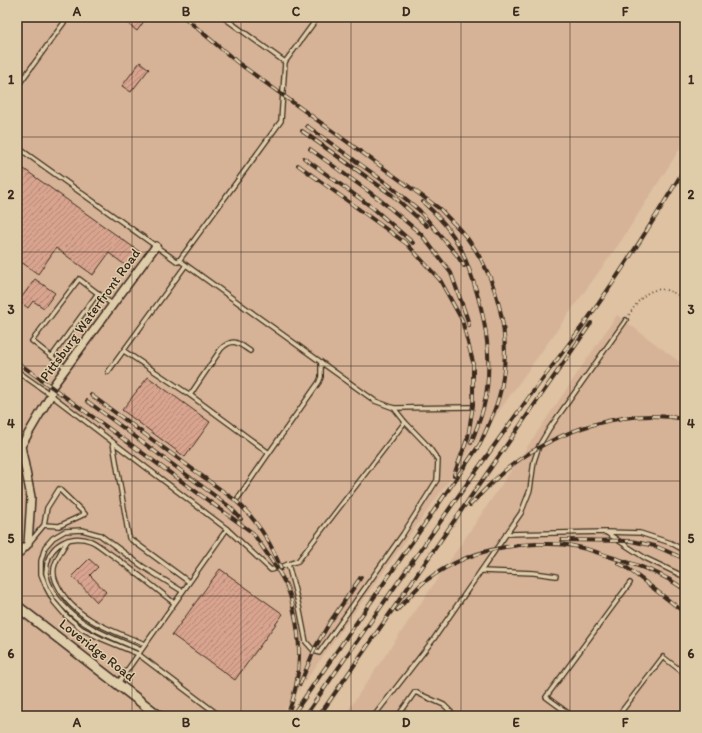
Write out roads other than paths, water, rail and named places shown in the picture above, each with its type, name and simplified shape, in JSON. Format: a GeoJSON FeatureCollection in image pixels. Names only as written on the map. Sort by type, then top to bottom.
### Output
{"type":"FeatureCollection","features":[{"type":"Feature","properties":{"kind":"street","name":"Pittsburg Waterfront Road"},"geometry":{"type":"LineString","coordinates":[[28,544],[31,497],[20,462],[21,446],[51,395],[52,387],[156,246]]}},
{"type":"Feature","properties":{"kind":"street"},"geometry":{"type":"LineString","coordinates":[[17,555],[28,544]]}},
{"type":"Feature","properties":{"kind":"street","name":"Loveridge Road"},"geometry":{"type":"LineString","coordinates":[[17,606],[159,716]]}},
{"type":"Feature","properties":{"kind":"lane"},"geometry":{"type":"LineString","coordinates":[[17,87],[68,17]]}},
{"type":"Feature","properties":{"kind":"lane"},"geometry":{"type":"LineString","coordinates":[[179,260],[280,121],[285,62],[318,17]]}},
{"type":"Feature","properties":{"kind":"lane"},"geometry":{"type":"LineString","coordinates":[[225,18],[285,62]]}},
{"type":"Feature","properties":{"kind":"lane"},"geometry":{"type":"LineString","coordinates":[[17,147],[178,262],[179,260],[186,264],[375,401],[394,408],[471,407]]}},
{"type":"Feature","properties":{"kind":"lane"},"geometry":{"type":"LineString","coordinates":[[108,372],[186,264]]}},
{"type":"Feature","properties":{"kind":"lane"},"geometry":{"type":"LineString","coordinates":[[66,368],[32,341],[79,279],[113,304]]}},
{"type":"Feature","properties":{"kind":"lane"},"geometry":{"type":"LineString","coordinates":[[52,356],[98,293]]}},
{"type":"Feature","properties":{"kind":"lane"},"geometry":{"type":"LineString","coordinates":[[374,716],[433,640],[521,512],[530,490],[534,461],[539,446],[549,429],[626,320]]}},
{"type":"Feature","properties":{"kind":"lane"},"geometry":{"type":"LineString","coordinates":[[190,395],[221,349],[227,343],[232,341],[238,342],[250,351]]}},
{"type":"Feature","properties":{"kind":"lane"},"geometry":{"type":"LineString","coordinates":[[124,351],[190,395],[270,453]]}},
{"type":"Feature","properties":{"kind":"lane"},"geometry":{"type":"LineString","coordinates":[[238,498],[319,382],[321,377],[321,362]]}},
{"type":"Feature","properties":{"kind":"lane"},"geometry":{"type":"LineString","coordinates":[[17,372],[51,395],[227,529],[271,570],[298,561],[405,422]]}},
{"type":"Feature","properties":{"kind":"lane"},"geometry":{"type":"LineString","coordinates":[[288,564],[299,606],[306,642],[314,651],[319,653],[403,534],[437,480],[438,460],[428,446],[394,408]]}},
{"type":"Feature","properties":{"kind":"lane"},"geometry":{"type":"LineString","coordinates":[[113,443],[129,538],[189,582]]}},
{"type":"Feature","properties":{"kind":"lane"},"geometry":{"type":"LineString","coordinates":[[28,544],[44,525],[47,508],[59,490],[85,514],[59,526],[44,525]]}},
{"type":"Feature","properties":{"kind":"lane"},"geometry":{"type":"LineString","coordinates":[[117,683],[227,529]]}},
{"type":"Feature","properties":{"kind":"lane"},"geometry":{"type":"LineString","coordinates":[[182,592],[142,566],[100,535],[82,530],[65,530],[53,538],[45,548],[41,561],[41,574],[54,602],[66,616],[82,629],[138,654],[220,716]]}},
{"type":"Feature","properties":{"kind":"lane"},"geometry":{"type":"LineString","coordinates":[[506,534],[606,532],[640,534],[671,544],[685,551]]}},
{"type":"Feature","properties":{"kind":"lane"},"geometry":{"type":"LineString","coordinates":[[606,532],[644,558],[685,577]]}},
{"type":"Feature","properties":{"kind":"lane"},"geometry":{"type":"LineString","coordinates":[[141,650],[92,628],[63,606],[55,596],[46,572],[48,561],[52,552],[60,543],[68,539],[79,538],[92,542],[129,567],[174,603]]}},
{"type":"Feature","properties":{"kind":"lane"},"geometry":{"type":"LineString","coordinates":[[68,539],[54,568],[55,580],[63,596],[76,611],[92,621],[145,644]]}},
{"type":"Feature","properties":{"kind":"lane"},"geometry":{"type":"LineString","coordinates":[[481,571],[534,573],[556,576]]}},
{"type":"Feature","properties":{"kind":"lane"},"geometry":{"type":"LineString","coordinates":[[572,716],[546,697],[630,583]]}},
{"type":"Feature","properties":{"kind":"lane"},"geometry":{"type":"LineString","coordinates":[[618,716],[663,658],[685,674]]}},
{"type":"Feature","properties":{"kind":"lane"},"geometry":{"type":"LineString","coordinates":[[398,716],[415,692],[444,705],[455,716]]}},
{"type":"Feature","properties":{"kind":"lane"},"geometry":{"type":"LineString","coordinates":[[621,712],[627,716]]}},
{"type":"Feature","properties":{"kind":"railway"},"geometry":{"type":"LineString","coordinates":[[184,17],[237,62],[440,209],[464,234],[478,254],[494,289],[500,307],[503,326],[505,346],[502,384],[496,407],[480,444],[292,716]]}},
{"type":"Feature","properties":{"kind":"railway"},"geometry":{"type":"LineString","coordinates":[[307,126],[389,185],[419,210],[456,254],[464,266]]}},
{"type":"Feature","properties":{"kind":"railway"},"geometry":{"type":"LineString","coordinates":[[302,131],[392,195],[427,226]]}},
{"type":"Feature","properties":{"kind":"railway"},"geometry":{"type":"LineString","coordinates":[[310,149],[379,199],[421,234],[451,273],[469,326]]}},
{"type":"Feature","properties":{"kind":"railway"},"geometry":{"type":"LineString","coordinates":[[304,158],[373,208],[413,243]]}},
{"type":"Feature","properties":{"kind":"railway"},"geometry":{"type":"LineString","coordinates":[[298,165],[407,244],[440,280],[462,320],[473,362],[473,405],[468,437],[454,475]]}},
{"type":"Feature","properties":{"kind":"railway"},"geometry":{"type":"LineString","coordinates":[[305,716],[527,399],[600,302],[638,245],[685,168]]}},
{"type":"Feature","properties":{"kind":"railway"},"geometry":{"type":"LineString","coordinates":[[423,202],[444,224],[461,249],[474,283],[485,328],[488,358],[487,388],[479,423],[471,443]]}},
{"type":"Feature","properties":{"kind":"railway"},"geometry":{"type":"LineString","coordinates":[[319,716],[591,323]]}},
{"type":"Feature","properties":{"kind":"railway"},"geometry":{"type":"LineString","coordinates":[[17,362],[253,533],[275,565],[289,591],[297,624],[299,664],[295,690],[287,716]]}},
{"type":"Feature","properties":{"kind":"railway"},"geometry":{"type":"LineString","coordinates":[[91,395],[235,500],[256,523],[268,540],[281,569]]}},
{"type":"Feature","properties":{"kind":"railway"},"geometry":{"type":"LineString","coordinates":[[87,401],[230,507],[241,519]]}},
{"type":"Feature","properties":{"kind":"railway"},"geometry":{"type":"LineString","coordinates":[[470,505],[506,469],[531,452],[572,432],[594,424],[639,416],[662,416],[685,419]]}},
{"type":"Feature","properties":{"kind":"railway"},"geometry":{"type":"LineString","coordinates":[[562,540],[631,541],[655,546],[685,559]]}},
{"type":"Feature","properties":{"kind":"railway"},"geometry":{"type":"LineString","coordinates":[[397,610],[424,582],[463,559],[492,550],[522,545],[560,544],[588,549],[650,570],[677,584],[685,590]]}},
{"type":"Feature","properties":{"kind":"railway"},"geometry":{"type":"LineString","coordinates":[[618,563],[626,567],[685,613]]}},
{"type":"Feature","properties":{"kind":"railway"},"geometry":{"type":"LineString","coordinates":[[300,684],[316,646],[330,622],[361,577]]}}]}
